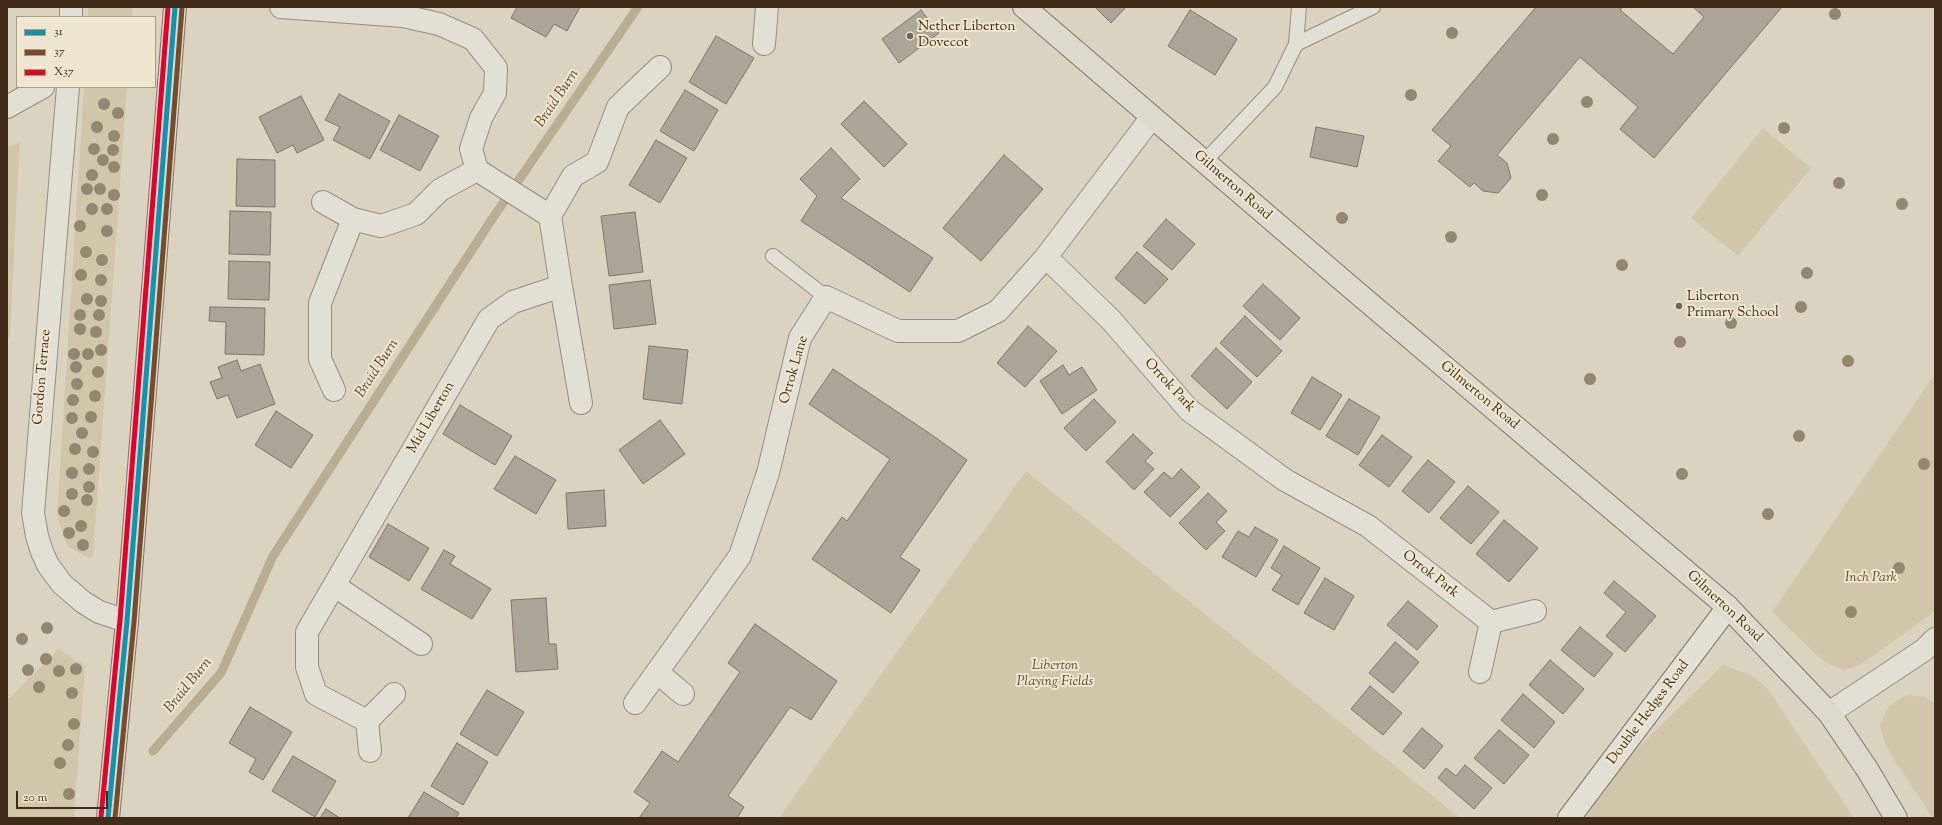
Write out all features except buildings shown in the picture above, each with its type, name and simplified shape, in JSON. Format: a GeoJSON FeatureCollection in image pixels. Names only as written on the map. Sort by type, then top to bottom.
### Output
{"type":"FeatureCollection","features":[{"type":"Feature","properties":{"kind":"main road"},"geometry":{"type":"LineString","coordinates":[[108,818],[127,621],[175,7]]}},
{"type":"Feature","properties":{"kind":"main road","name":"Gilmerton Road"},"geometry":{"type":"LineString","coordinates":[[1024,7],[1152,118],[1728,607],[1829,713],[1867,769],[1896,818]]}},
{"type":"Feature","properties":{"kind":"street"},"geometry":{"type":"LineString","coordinates":[[281,7],[404,11],[473,39],[496,68],[495,93],[481,118],[471,149],[477,170],[550,216]]}},
{"type":"Feature","properties":{"kind":"street"},"geometry":{"type":"LineString","coordinates":[[764,44],[767,7]]}},
{"type":"Feature","properties":{"kind":"street"},"geometry":{"type":"LineString","coordinates":[[581,403],[550,216],[573,176],[597,162],[618,107],[660,67]]}},
{"type":"Feature","properties":{"kind":"street"},"geometry":{"type":"LineString","coordinates":[[7,107],[42,88]]}},
{"type":"Feature","properties":{"kind":"street","name":"Gordon Terrace"},"geometry":{"type":"LineString","coordinates":[[68,88],[33,513],[37,536],[42,552],[48,565],[62,584],[83,602],[99,612],[127,621]]}},
{"type":"Feature","properties":{"kind":"street"},"geometry":{"type":"LineString","coordinates":[[826,297],[898,331],[958,331],[998,311],[1046,257],[1152,118]]}},
{"type":"Feature","properties":{"kind":"street"},"geometry":{"type":"LineString","coordinates":[[323,202],[353,219],[381,226],[416,214],[440,190],[477,170]]}},
{"type":"Feature","properties":{"kind":"street"},"geometry":{"type":"LineString","coordinates":[[334,390],[320,359],[320,303],[353,219]]}},
{"type":"Feature","properties":{"kind":"street","name":"Orrok Park"},"geometry":{"type":"LineString","coordinates":[[1046,257],[1111,320],[1189,410],[1285,480],[1368,526],[1491,622]]}},
{"type":"Feature","properties":{"kind":"street","name":"Mid Liberton"},"geometry":{"type":"LineString","coordinates":[[367,721],[316,694],[307,666],[307,632],[489,319],[513,302],[561,286]]}},
{"type":"Feature","properties":{"kind":"street","name":"Orrok Lane"},"geometry":{"type":"LineString","coordinates":[[635,703],[740,556],[768,473],[800,338],[826,297]]}},
{"type":"Feature","properties":{"kind":"street"},"geometry":{"type":"LineString","coordinates":[[335,586],[421,644]]}},
{"type":"Feature","properties":{"kind":"street","name":"Double Hedges Road"},"geometry":{"type":"LineString","coordinates":[[1569,818],[1728,607]]}},
{"type":"Feature","properties":{"kind":"street"},"geometry":{"type":"LineString","coordinates":[[1480,672],[1491,622],[1535,611]]}},
{"type":"Feature","properties":{"kind":"street"},"geometry":{"type":"LineString","coordinates":[[1829,713],[1931,651]]}},
{"type":"Feature","properties":{"kind":"street"},"geometry":{"type":"LineString","coordinates":[[657,672],[683,694]]}},
{"type":"Feature","properties":{"kind":"street"},"geometry":{"type":"LineString","coordinates":[[370,751],[367,721],[394,694]]}},
{"type":"Feature","properties":{"kind":"lane"},"geometry":{"type":"LineString","coordinates":[[1204,162],[1275,87],[1296,44],[1299,7]]}},
{"type":"Feature","properties":{"kind":"lane"},"geometry":{"type":"LineString","coordinates":[[1296,44],[1373,7]]}},
{"type":"Feature","properties":{"kind":"lane"},"geometry":{"type":"LineString","coordinates":[[773,256],[826,297]]}},
{"type":"Feature","properties":{"kind":"green space"},"geometry":{"type":"Polygon","coordinates":[[[88,7],[133,7],[132,16],[88,16],[88,7]]]}},
{"type":"Feature","properties":{"kind":"green space"},"geometry":{"type":"Polygon","coordinates":[[[84,88],[127,88],[93,556],[89,558],[67,546],[57,516],[84,88]]]}},
{"type":"Feature","properties":{"kind":"green space"},"geometry":{"type":"Polygon","coordinates":[[[1763,128],[1811,168],[1738,256],[1691,218],[1763,128]]]}},
{"type":"Feature","properties":{"kind":"green space"},"geometry":{"type":"Polygon","coordinates":[[[20,142],[10,337],[7,336],[7,148],[20,142]]]}},
{"type":"Feature","properties":{"kind":"green space","name":"Inch Park"},"geometry":{"type":"Polygon","coordinates":[[[1935,374],[1935,610],[1929,616],[1860,665],[1844,670],[1824,662],[1772,612],[1935,374]]]}},
{"type":"Feature","properties":{"kind":"green space","name":"Liberton Playing Fields"},"geometry":{"type":"Polygon","coordinates":[[[1026,471],[1460,818],[779,818],[1026,471]]]}},
{"type":"Feature","properties":{"kind":"green space"},"geometry":{"type":"Polygon","coordinates":[[[59,649],[85,666],[74,818],[7,818],[7,700],[59,649]]]}},
{"type":"Feature","properties":{"kind":"green space"},"geometry":{"type":"Polygon","coordinates":[[[1723,665],[1751,675],[1767,688],[1854,818],[1584,818],[1628,757],[1723,665]]]}},
{"type":"Feature","properties":{"kind":"green space"},"geometry":{"type":"Polygon","coordinates":[[[1907,695],[1925,697],[1935,704],[1935,818],[1933,818],[1886,747],[1880,726],[1889,706],[1907,695]]]}},
{"type":"Feature","properties":{"kind":"waterway","name":"Braid Burn"},"geometry":{"type":"LineString","coordinates":[[153,751],[221,673],[273,556],[492,219],[638,7]]}},
{"type":"Feature","properties":{"kind":"transit line","name":"X37"},"geometry":{"type":"LineString","coordinates":[[101,817],[120,620],[168,7]]}},
{"type":"Feature","properties":{"kind":"transit line","name":"31"},"geometry":{"type":"LineString","coordinates":[[108,818],[127,621],[175,7]]}},
{"type":"Feature","properties":{"kind":"transit line","name":"37"},"geometry":{"type":"LineString","coordinates":[[115,818],[134,622],[182,8]]}},
{"type":"Feature","properties":{"kind":"place","name":"Nether Liberton Dovecot"},"geometry":{"type":"Point","coordinates":[910,36]}},
{"type":"Feature","properties":{"kind":"place","name":"Liberton Primary School"},"geometry":{"type":"Point","coordinates":[1679,306]}}]}
